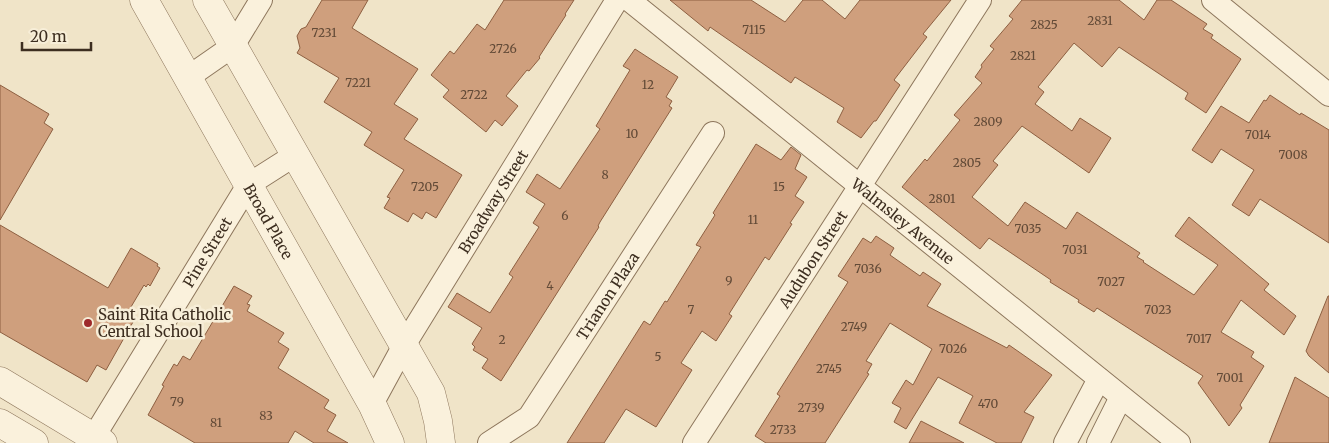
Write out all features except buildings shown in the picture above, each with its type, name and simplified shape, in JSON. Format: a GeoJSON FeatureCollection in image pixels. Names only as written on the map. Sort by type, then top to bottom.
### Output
{"type":"FeatureCollection","features":[{"type":"Feature","properties":{"kind":"street","name":"Broad Place"},"geometry":{"type":"LineString","coordinates":[[144,0],[372,404],[390,443]]}},
{"type":"Feature","properties":{"kind":"street"},"geometry":{"type":"LineString","coordinates":[[207,0],[431,393],[441,443]]}},
{"type":"Feature","properties":{"kind":"street"},"geometry":{"type":"LineString","coordinates":[[187,78],[233,46],[261,0]]}},
{"type":"Feature","properties":{"kind":"street","name":"Broadway Street"},"geometry":{"type":"LineString","coordinates":[[372,404],[404,347],[617,0]]}},
{"type":"Feature","properties":{"kind":"street","name":"Walmsley Avenue"},"geometry":{"type":"LineString","coordinates":[[629,0],[1178,443]]}},
{"type":"Feature","properties":{"kind":"street","name":"Audubon Street"},"geometry":{"type":"LineString","coordinates":[[694,443],[980,0]]}},
{"type":"Feature","properties":{"kind":"street"},"geometry":{"type":"LineString","coordinates":[[1213,0],[1329,95]]}},
{"type":"Feature","properties":{"kind":"street","name":"Trianon Plaza"},"geometry":{"type":"LineString","coordinates":[[489,443],[529,417],[713,133]]}},
{"type":"Feature","properties":{"kind":"street","name":"Pine Street"},"geometry":{"type":"LineString","coordinates":[[95,441],[248,185],[295,155]]}},
{"type":"Feature","properties":{"kind":"street"},"geometry":{"type":"LineString","coordinates":[[1065,443],[1099,379]]}},
{"type":"Feature","properties":{"kind":"street"},"geometry":{"type":"LineString","coordinates":[[0,381],[95,441]]}},
{"type":"Feature","properties":{"kind":"street"},"geometry":{"type":"LineString","coordinates":[[1098,443],[1121,397]]}},
{"type":"Feature","properties":{"kind":"street"},"geometry":{"type":"LineString","coordinates":[[0,423],[34,443]]}},
{"type":"Feature","properties":{"kind":"place","name":"Saint Rita Catholic Central School"},"geometry":{"type":"Point","coordinates":[88,323]}}]}
